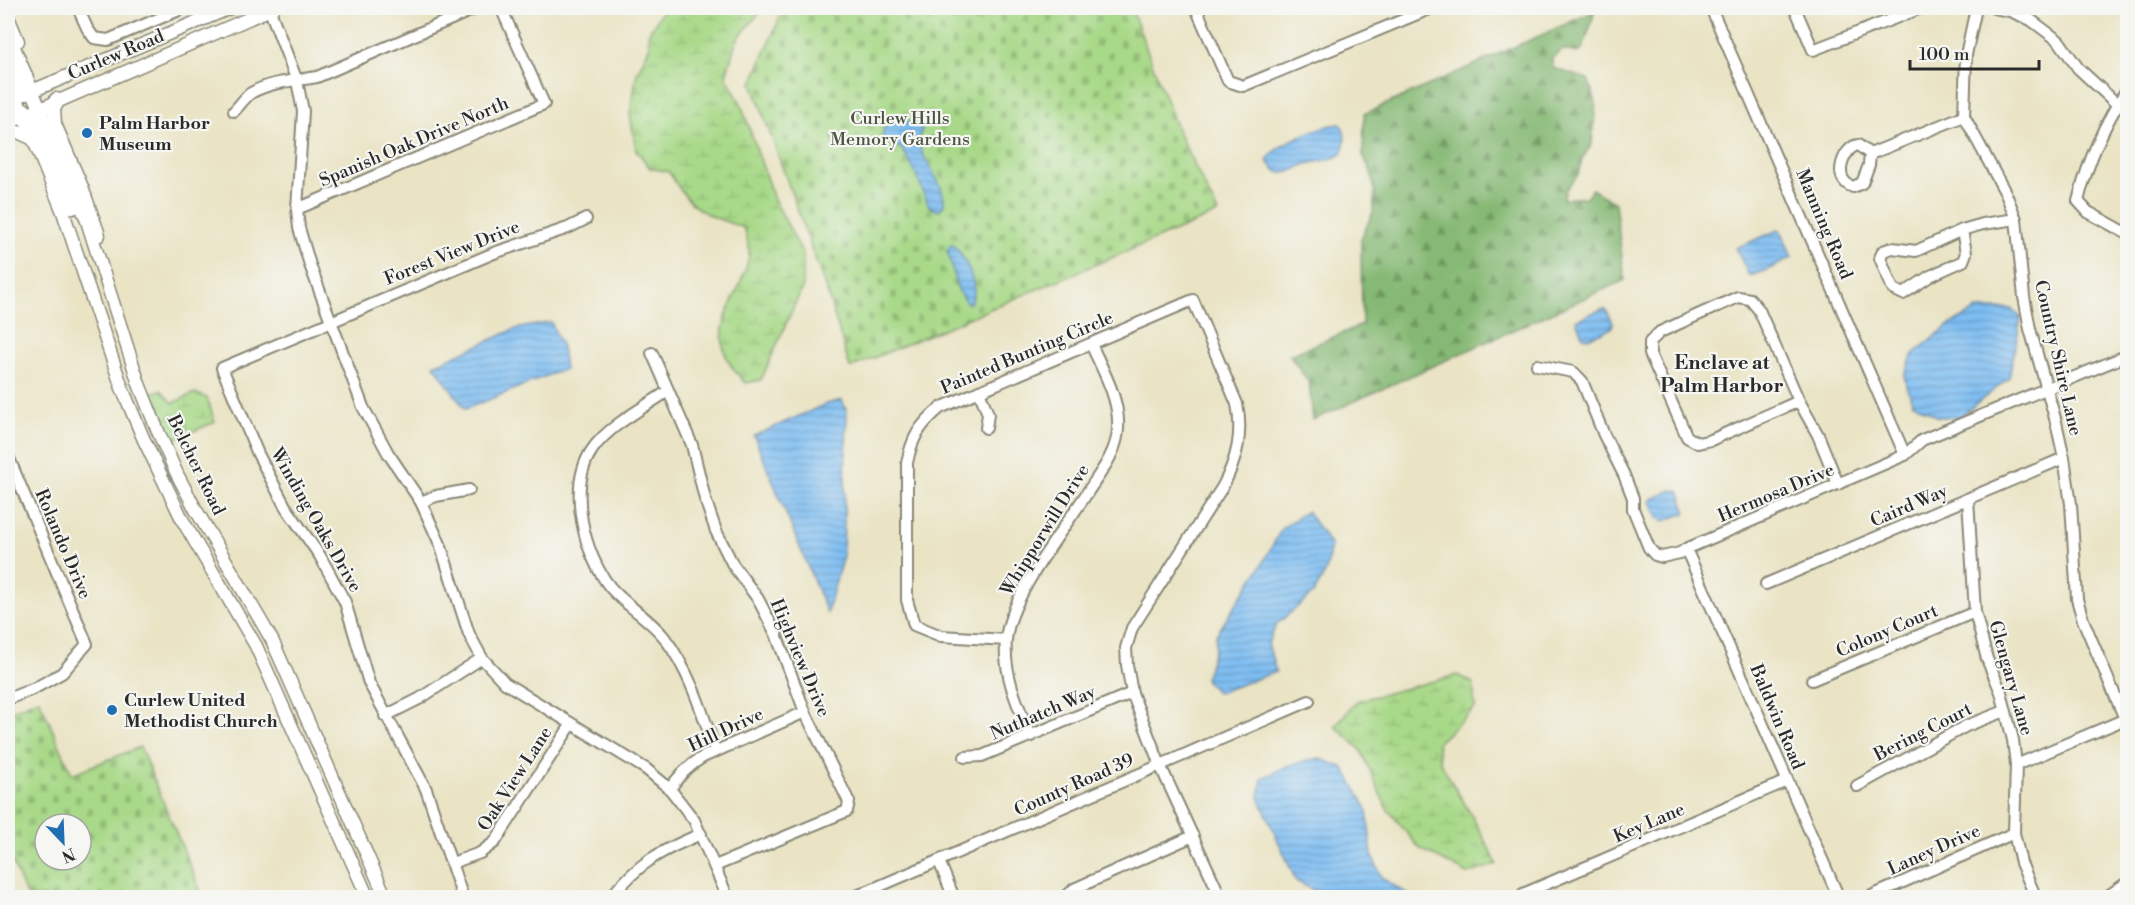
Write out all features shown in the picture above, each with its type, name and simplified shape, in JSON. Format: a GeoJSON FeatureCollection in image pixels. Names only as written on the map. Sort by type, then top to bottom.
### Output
{"type":"FeatureCollection","features":[{"type":"Feature","properties":{"kind":"main road","name":"Curlew Road"},"geometry":{"type":"LineString","coordinates":[[8,123],[25,103],[56,81],[230,8]]}},
{"type":"Feature","properties":{"kind":"main road","name":"Curlew Road"},"geometry":{"type":"LineString","coordinates":[[25,103],[59,100],[270,8]]}},
{"type":"Feature","properties":{"kind":"main road"},"geometry":{"type":"LineString","coordinates":[[8,17],[32,72],[37,78],[56,81]]}},
{"type":"Feature","properties":{"kind":"main road"},"geometry":{"type":"LineString","coordinates":[[8,59],[25,103],[148,50],[175,31]]}},
{"type":"Feature","properties":{"kind":"main road","name":"Belcher Road"},"geometry":{"type":"LineString","coordinates":[[8,33],[26,75],[25,103],[32,138],[63,212],[122,388],[147,449],[183,521],[256,646],[368,897]]}},
{"type":"Feature","properties":{"kind":"main road","name":"Belcher Road"},"geometry":{"type":"LineString","coordinates":[[8,77],[25,103],[86,218],[139,384],[177,474],[272,640],[386,897]]}},
{"type":"Feature","properties":{"kind":"main road"},"geometry":{"type":"LineString","coordinates":[[59,100],[54,109],[55,124],[94,215],[102,247],[108,289]]}},
{"type":"Feature","properties":{"kind":"main road"},"geometry":{"type":"LineString","coordinates":[[8,132],[18,132],[32,138]]}},
{"type":"Feature","properties":{"kind":"street"},"geometry":{"type":"LineString","coordinates":[[78,8],[94,38],[108,40],[184,8]]}},
{"type":"Feature","properties":{"kind":"street"},"geometry":{"type":"LineString","coordinates":[[270,8],[297,81],[303,111],[297,209],[299,228],[310,265],[371,422],[388,453],[421,502],[448,564],[469,634],[482,658],[505,683],[646,769],[670,789],[694,820],[728,897]]}},
{"type":"Feature","properties":{"kind":"street"},"geometry":{"type":"LineString","coordinates":[[234,111],[250,94],[281,81],[317,77],[477,8]]}},
{"type":"Feature","properties":{"kind":"street","name":"Spanish Oak Drive North"},"geometry":{"type":"LineString","coordinates":[[297,209],[544,104],[501,8]]}},
{"type":"Feature","properties":{"kind":"street"},"geometry":{"type":"LineString","coordinates":[[1196,8],[1228,81],[1243,86],[1432,8]]}},
{"type":"Feature","properties":{"kind":"street","name":"Manning Road"},"geometry":{"type":"LineString","coordinates":[[1711,8],[1905,455]]}},
{"type":"Feature","properties":{"kind":"street"},"geometry":{"type":"LineString","coordinates":[[1795,8],[1814,50],[1921,8]]}},
{"type":"Feature","properties":{"kind":"street"},"geometry":{"type":"LineString","coordinates":[[1870,154],[1964,116],[1966,55],[1976,8]]}},
{"type":"Feature","properties":{"kind":"street"},"geometry":{"type":"LineString","coordinates":[[1994,8],[2010,11],[2031,20],[2059,41],[2086,77],[2117,104]]}},
{"type":"Feature","properties":{"kind":"street"},"geometry":{"type":"LineString","coordinates":[[2127,88],[2085,171],[2078,201],[2088,212],[2127,234]]}},
{"type":"Feature","properties":{"kind":"street","name":"Country Shire Lane"},"geometry":{"type":"LineString","coordinates":[[1964,116],[2006,194],[2016,219],[2024,297],[2030,329],[2064,458],[2071,504],[2077,599],[2083,620],[2126,719]]}},
{"type":"Feature","properties":{"kind":"street","name":"Forest View Drive"},"geometry":{"type":"LineString","coordinates":[[330,321],[494,253],[568,228],[586,219]]}},
{"type":"Feature","properties":{"kind":"street"},"geometry":{"type":"LineString","coordinates":[[1962,230],[1966,253],[1963,261],[1930,276],[1904,294],[1893,289],[1880,258],[1884,251],[1892,248],[1916,250],[1962,230],[2016,219]]}},
{"type":"Feature","properties":{"kind":"street"},"geometry":{"type":"LineString","coordinates":[[1799,401],[1711,440],[1698,443],[1687,437],[1650,354],[1650,342],[1660,332],[1738,297],[1750,298],[1759,310],[1839,484]]}},
{"type":"Feature","properties":{"kind":"street","name":"Painted Bunting Circle"},"geometry":{"type":"LineString","coordinates":[[1006,640],[941,636],[914,625],[907,600],[907,463],[911,444],[925,421],[940,408],[1193,300],[1237,404],[1239,445],[1233,468],[1223,486],[1132,628],[1126,648],[1132,693]]}},
{"type":"Feature","properties":{"kind":"street","name":"Winding Oaks Drive"},"geometry":{"type":"LineString","coordinates":[[330,321],[222,368],[258,454],[285,506],[320,556],[345,602],[369,683],[426,789],[463,897]]}},
{"type":"Feature","properties":{"kind":"street","name":"Whipporwill Drive"},"geometry":{"type":"LineString","coordinates":[[1031,736],[1013,691],[1006,640],[1011,617],[1024,589],[1109,459],[1118,432],[1117,407],[1091,344]]}},
{"type":"Feature","properties":{"kind":"street","name":"Highview Drive"},"geometry":{"type":"LineString","coordinates":[[652,354],[692,445],[705,499],[716,531],[734,565],[758,599],[776,634],[805,712],[849,802],[847,811],[715,866]]}},
{"type":"Feature","properties":{"kind":"street","name":"Hermosa Drive"},"geometry":{"type":"LineString","coordinates":[[1537,365],[1573,372],[1582,381],[1604,435],[1627,481],[1633,498],[1633,509],[1648,548],[1655,555],[1662,557],[1680,553],[1905,455],[1922,440],[2127,355]]}},
{"type":"Feature","properties":{"kind":"street"},"geometry":{"type":"LineString","coordinates":[[668,391],[614,428],[592,449],[579,487],[582,519],[587,542],[597,568],[611,589],[650,621],[671,647],[689,678],[715,750]]}},
{"type":"Feature","properties":{"kind":"street"},"geometry":{"type":"LineString","coordinates":[[979,391],[988,414],[986,428]]}},
{"type":"Feature","properties":{"kind":"street","name":"Rolando Drive"},"geometry":{"type":"LineString","coordinates":[[8,456],[87,644],[62,674],[8,699]]}},
{"type":"Feature","properties":{"kind":"street","name":"Caird Way"},"geometry":{"type":"LineString","coordinates":[[1766,584],[2064,458]]}},
{"type":"Feature","properties":{"kind":"street"},"geometry":{"type":"LineString","coordinates":[[421,502],[436,496],[469,490]]}},
{"type":"Feature","properties":{"kind":"street","name":"Glengary Lane"},"geometry":{"type":"LineString","coordinates":[[1968,499],[1975,612],[1987,659],[2001,692],[2013,740],[2016,765],[2014,833],[2021,863],[2036,897]]}},
{"type":"Feature","properties":{"kind":"street","name":"Baldwin Road"},"geometry":{"type":"LineString","coordinates":[[1686,549],[1839,897]]}},
{"type":"Feature","properties":{"kind":"street","name":"Colony Court"},"geometry":{"type":"LineString","coordinates":[[1812,681],[1975,612]]}},
{"type":"Feature","properties":{"kind":"street"},"geometry":{"type":"LineString","coordinates":[[385,716],[419,699],[482,658]]}},
{"type":"Feature","properties":{"kind":"street"},"geometry":{"type":"LineString","coordinates":[[1132,693],[1160,765],[1221,897]]}},
{"type":"Feature","properties":{"kind":"street","name":"Nuthatch Way"},"geometry":{"type":"LineString","coordinates":[[965,757],[982,756],[1132,693]]}},
{"type":"Feature","properties":{"kind":"street","name":"County Road 39"},"geometry":{"type":"LineString","coordinates":[[852,897],[1309,701]]}},
{"type":"Feature","properties":{"kind":"street","name":"Bering Court"},"geometry":{"type":"LineString","coordinates":[[1857,786],[1966,726],[2005,711]]}},
{"type":"Feature","properties":{"kind":"street","name":"Hill Drive"},"geometry":{"type":"LineString","coordinates":[[670,789],[689,765],[715,750],[805,712]]}},
{"type":"Feature","properties":{"kind":"street"},"geometry":{"type":"LineString","coordinates":[[2016,765],[2126,719]]}},
{"type":"Feature","properties":{"kind":"street","name":"Oak View Lane"},"geometry":{"type":"LineString","coordinates":[[452,863],[480,853],[495,842],[571,725]]}},
{"type":"Feature","properties":{"kind":"street","name":"Key Lane"},"geometry":{"type":"LineString","coordinates":[[1523,894],[1787,781]]}},
{"type":"Feature","properties":{"kind":"street","name":"Laney Drive"},"geometry":{"type":"LineString","coordinates":[[1867,897],[2014,833]]}},
{"type":"Feature","properties":{"kind":"street"},"geometry":{"type":"LineString","coordinates":[[610,897],[643,863],[669,847],[701,834]]}},
{"type":"Feature","properties":{"kind":"street"},"geometry":{"type":"LineString","coordinates":[[1065,897],[1074,889],[1193,836]]}},
{"type":"Feature","properties":{"kind":"street"},"geometry":{"type":"LineString","coordinates":[[939,861],[954,897]]}},
{"type":"Feature","properties":{"kind":"street"},"geometry":{"type":"LineString","coordinates":[[2105,897],[2127,882]]}},
{"type":"Feature","properties":{"kind":"green space"},"geometry":{"type":"Polygon","coordinates":[[[664,8],[758,8],[759,13],[736,41],[726,76],[741,104],[773,197],[803,254],[803,286],[761,380],[745,383],[729,363],[723,343],[726,317],[749,255],[744,228],[700,210],[685,196],[669,172],[650,168],[636,150],[630,114],[637,73],[649,48],[648,34],[664,8]]]}},
{"type":"Feature","properties":{"kind":"green space","name":"Curlew Hills Memory Gardens"},"geometry":{"type":"Polygon","coordinates":[[[780,8],[1131,8],[1179,134],[1218,213],[850,368],[828,294],[752,83],[781,15],[780,8]]]}},
{"type":"Feature","properties":{"kind":"green space"},"geometry":{"type":"Polygon","coordinates":[[[1595,11],[1582,50],[1579,53],[1563,50],[1552,58],[1553,68],[1588,79],[1596,102],[1592,144],[1582,159],[1578,175],[1566,189],[1563,199],[1586,197],[1592,189],[1615,203],[1625,280],[1313,420],[1309,383],[1290,355],[1362,325],[1361,239],[1373,212],[1375,192],[1371,172],[1363,155],[1364,114],[1595,11]]]}},
{"type":"Feature","properties":{"kind":"green space"},"geometry":{"type":"Polygon","coordinates":[[[161,390],[173,403],[195,393],[207,398],[215,422],[173,440],[151,393],[161,390]]]}},
{"type":"Feature","properties":{"kind":"green space"},"geometry":{"type":"Polygon","coordinates":[[[1457,675],[1473,683],[1475,708],[1437,743],[1440,762],[1497,864],[1468,874],[1419,848],[1386,807],[1361,750],[1335,726],[1357,701],[1457,675]]]}},
{"type":"Feature","properties":{"kind":"green space"},"geometry":{"type":"Polygon","coordinates":[[[39,699],[72,774],[140,747],[201,892],[189,898],[27,897],[8,851],[8,712],[39,699]]]}},
{"type":"Feature","properties":{"kind":"water"},"geometry":{"type":"Polygon","coordinates":[[[893,121],[912,122],[922,128],[919,138],[922,153],[941,187],[943,196],[944,205],[940,210],[929,206],[906,155],[883,138],[884,127],[893,121]]]}},
{"type":"Feature","properties":{"kind":"water"},"geometry":{"type":"Polygon","coordinates":[[[1341,124],[1345,143],[1342,154],[1337,157],[1309,163],[1284,173],[1277,172],[1267,161],[1279,148],[1300,136],[1341,124]]]}},
{"type":"Feature","properties":{"kind":"water"},"geometry":{"type":"Polygon","coordinates":[[[1778,230],[1782,232],[1792,258],[1749,276],[1736,248],[1778,230]]]}},
{"type":"Feature","properties":{"kind":"water"},"geometry":{"type":"Polygon","coordinates":[[[951,244],[962,255],[973,282],[973,298],[969,304],[960,294],[955,280],[947,251],[951,244]]]}},
{"type":"Feature","properties":{"kind":"water"},"geometry":{"type":"Polygon","coordinates":[[[1606,309],[1613,323],[1612,328],[1588,338],[1583,337],[1576,320],[1606,309]]]}},
{"type":"Feature","properties":{"kind":"water"},"geometry":{"type":"Polygon","coordinates":[[[1979,309],[2013,309],[2021,318],[2009,378],[1960,417],[1938,417],[1912,402],[1904,376],[1913,354],[1948,326],[1979,309]]]}},
{"type":"Feature","properties":{"kind":"water"},"geometry":{"type":"Polygon","coordinates":[[[551,322],[562,347],[565,369],[465,409],[434,365],[515,329],[551,322]]]}},
{"type":"Feature","properties":{"kind":"water"},"geometry":{"type":"Polygon","coordinates":[[[842,400],[847,412],[843,556],[827,613],[754,436],[826,404],[842,400]]]}},
{"type":"Feature","properties":{"kind":"water"},"geometry":{"type":"Polygon","coordinates":[[[1672,490],[1679,491],[1686,510],[1685,513],[1664,521],[1658,518],[1651,501],[1672,490]]]}},
{"type":"Feature","properties":{"kind":"water"},"geometry":{"type":"Polygon","coordinates":[[[1307,511],[1331,546],[1326,571],[1314,593],[1277,624],[1268,643],[1276,672],[1217,693],[1205,679],[1215,647],[1216,635],[1261,566],[1282,528],[1307,511]]]}},
{"type":"Feature","properties":{"kind":"water"},"geometry":{"type":"Polygon","coordinates":[[[1318,758],[1344,768],[1367,809],[1372,855],[1382,878],[1412,897],[1345,897],[1315,891],[1296,881],[1259,798],[1262,778],[1290,765],[1318,758]]]}},
{"type":"Feature","properties":{"kind":"place","name":"Palm Harbor Museum"},"geometry":{"type":"Point","coordinates":[87,133]}},
{"type":"Feature","properties":{"kind":"place","name":"Curlew United Methodist Church"},"geometry":{"type":"Point","coordinates":[112,710]}},
{"type":"Feature","properties":{"kind":"district","name":"Enclave at Palm Harbor"},"geometry":{"type":"Point","coordinates":[1722,374]}}]}
